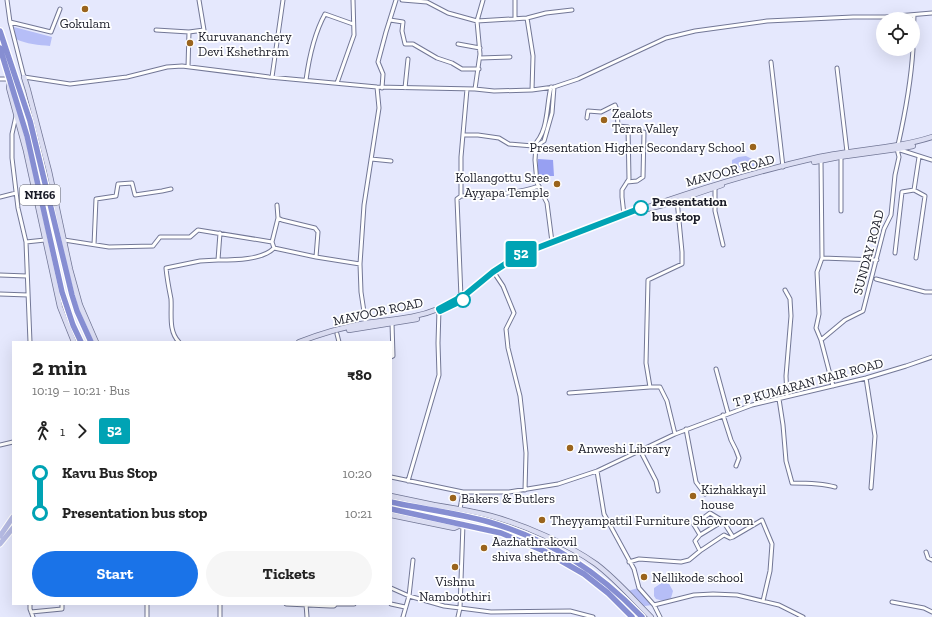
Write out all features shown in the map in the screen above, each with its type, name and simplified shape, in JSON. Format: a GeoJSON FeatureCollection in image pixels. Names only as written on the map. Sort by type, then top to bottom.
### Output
{"type":"FeatureCollection","features":[{"type":"Feature","properties":{"kind":"highway","name":"NH66"},"geometry":{"type":"LineString","coordinates":[[0,30],[30,120],[50,189],[72,295],[77,312],[91,341]]}},
{"type":"Feature","properties":{"kind":"highway","name":"NH66"},"geometry":{"type":"LineString","coordinates":[[0,48],[11,79],[27,136],[37,192],[62,292],[73,325],[81,341]]}},
{"type":"Feature","properties":{"kind":"highway"},"geometry":{"type":"LineString","coordinates":[[37,192],[50,189]]}},
{"type":"Feature","properties":{"kind":"highway"},"geometry":{"type":"LineString","coordinates":[[392,502],[474,518],[529,537],[578,562],[620,594],[642,617]]}},
{"type":"Feature","properties":{"kind":"highway"},"geometry":{"type":"LineString","coordinates":[[392,509],[501,533],[520,540],[566,562],[584,574],[608,593],[632,617]]}},
{"type":"Feature","properties":{"kind":"main road"},"geometry":{"type":"LineString","coordinates":[[24,77],[50,189],[80,305],[96,341]]}},
{"type":"Feature","properties":{"kind":"main road"},"geometry":{"type":"LineString","coordinates":[[11,79],[9,88],[37,192],[45,240],[60,308],[74,341]]}},
{"type":"Feature","properties":{"kind":"main road","name":"MAVOOR ROAD"},"geometry":{"type":"LineString","coordinates":[[302,341],[366,325],[412,318],[439,310],[461,298],[510,260],[552,242],[661,201],[720,182],[819,157],[847,152],[898,147],[932,137]]}},
{"type":"Feature","properties":{"kind":"main road","name":"MAVOOR ROAD"},"geometry":{"type":"LineString","coordinates":[[311,341],[366,325],[412,321],[467,298],[511,262],[528,254],[647,210],[715,187],[821,160],[932,140]]}},
{"type":"Feature","properties":{"kind":"main road"},"geometry":{"type":"LineString","coordinates":[[392,496],[491,516],[551,539],[577,552],[596,564],[651,617]]}},
{"type":"Feature","properties":{"kind":"main road"},"geometry":{"type":"LineString","coordinates":[[434,505],[440,512]]}},
{"type":"Feature","properties":{"kind":"main road"},"geometry":{"type":"LineString","coordinates":[[392,515],[454,528],[463,524]]}},
{"type":"Feature","properties":{"kind":"main road"},"geometry":{"type":"LineString","coordinates":[[0,536],[12,518]]}},
{"type":"Feature","properties":{"kind":"main road"},"geometry":{"type":"LineString","coordinates":[[0,544],[12,529]]}},
{"type":"Feature","properties":{"kind":"street"},"geometry":{"type":"LineString","coordinates":[[8,0],[10,22],[24,77],[70,84],[127,77],[167,67],[188,67],[377,88],[475,89],[494,91],[532,90],[552,87],[578,79],[666,38],[695,31],[767,21],[853,17],[876,18]]}},
{"type":"Feature","properties":{"kind":"street"},"geometry":{"type":"LineString","coordinates":[[156,30],[189,32],[204,30],[199,0]]}},
{"type":"Feature","properties":{"kind":"street"},"geometry":{"type":"LineString","coordinates":[[272,77],[283,0]]}},
{"type":"Feature","properties":{"kind":"street"},"geometry":{"type":"LineString","coordinates":[[337,83],[354,35],[353,0]]}},
{"type":"Feature","properties":{"kind":"street"},"geometry":{"type":"LineString","coordinates":[[382,88],[383,74],[378,62],[396,0]]}},
{"type":"Feature","properties":{"kind":"street"},"geometry":{"type":"LineString","coordinates":[[402,0],[426,2],[448,13],[477,21],[527,18],[536,15],[572,10]]}},
{"type":"Feature","properties":{"kind":"street"},"geometry":{"type":"LineString","coordinates":[[475,89],[480,58],[477,21],[483,0]]}},
{"type":"Feature","properties":{"kind":"street"},"geometry":{"type":"LineString","coordinates":[[515,19],[516,0]]}},
{"type":"Feature","properties":{"kind":"street"},"geometry":{"type":"LineString","coordinates":[[10,22],[51,32],[60,9]]}},
{"type":"Feature","properties":{"kind":"street"},"geometry":{"type":"LineString","coordinates":[[920,14],[932,13]]}},
{"type":"Feature","properties":{"kind":"street"},"geometry":{"type":"LineString","coordinates":[[306,80],[310,55],[325,14],[353,24]]}},
{"type":"Feature","properties":{"kind":"street"},"geometry":{"type":"LineString","coordinates":[[527,18],[533,56],[532,90]]}},
{"type":"Feature","properties":{"kind":"street"},"geometry":{"type":"LineString","coordinates":[[390,20],[403,22],[402,31],[405,44],[413,44],[437,58],[452,63],[462,69],[479,69]]}},
{"type":"Feature","properties":{"kind":"street"},"geometry":{"type":"LineString","coordinates":[[188,67],[189,32]]}},
{"type":"Feature","properties":{"kind":"street"},"geometry":{"type":"LineString","coordinates":[[458,44],[480,48]]}},
{"type":"Feature","properties":{"kind":"street","name":"SUNDAY ROAD"},"geometry":{"type":"LineString","coordinates":[[821,340],[845,320],[863,311],[884,229],[890,215],[899,157],[898,147],[905,113],[913,56]]}},
{"type":"Feature","properties":{"kind":"street"},"geometry":{"type":"LineString","coordinates":[[480,58],[510,57]]}},
{"type":"Feature","properties":{"kind":"street"},"geometry":{"type":"LineString","coordinates":[[405,88],[408,59]]}},
{"type":"Feature","properties":{"kind":"street"},"geometry":{"type":"LineString","coordinates":[[771,62],[783,166]]}},
{"type":"Feature","properties":{"kind":"street"},"geometry":{"type":"LineString","coordinates":[[837,68],[847,152]]}},
{"type":"Feature","properties":{"kind":"street"},"geometry":{"type":"LineString","coordinates":[[0,79],[11,79]]}},
{"type":"Feature","properties":{"kind":"street"},"geometry":{"type":"LineString","coordinates":[[463,134],[499,138],[509,144],[533,146],[538,141],[544,127],[548,99],[552,87]]}},
{"type":"Feature","properties":{"kind":"street"},"geometry":{"type":"LineString","coordinates":[[552,87],[552,113],[544,141],[536,146],[536,173],[539,186],[547,203],[552,242]]}},
{"type":"Feature","properties":{"kind":"street"},"geometry":{"type":"LineString","coordinates":[[366,325],[360,292],[360,264],[364,204],[379,108],[377,88]]}},
{"type":"Feature","properties":{"kind":"street"},"geometry":{"type":"LineString","coordinates":[[461,196],[461,157],[467,89]]}},
{"type":"Feature","properties":{"kind":"street"},"geometry":{"type":"LineString","coordinates":[[587,118],[588,111],[601,112],[615,105],[617,110],[618,126],[628,127],[630,169],[629,179],[622,190],[624,215]]}},
{"type":"Feature","properties":{"kind":"street"},"geometry":{"type":"LineString","coordinates":[[16,115],[12,146],[13,166],[16,194],[26,242],[30,341]]}},
{"type":"Feature","properties":{"kind":"street"},"geometry":{"type":"LineString","coordinates":[[627,182],[638,181],[643,177],[644,132]]}},
{"type":"Feature","properties":{"kind":"street"},"geometry":{"type":"LineString","coordinates":[[898,147],[932,160]]}},
{"type":"Feature","properties":{"kind":"street"},"geometry":{"type":"LineString","coordinates":[[841,211],[842,156]]}},
{"type":"Feature","properties":{"kind":"street"},"geometry":{"type":"LineString","coordinates":[[914,190],[920,156]]}},
{"type":"Feature","properties":{"kind":"street"},"geometry":{"type":"LineString","coordinates":[[371,159],[390,161]]}},
{"type":"Feature","properties":{"kind":"street"},"geometry":{"type":"LineString","coordinates":[[821,160],[822,258],[817,272],[819,314],[816,328],[821,340],[833,386]]}},
{"type":"Feature","properties":{"kind":"street"},"geometry":{"type":"LineString","coordinates":[[94,245],[96,199],[116,196],[118,184],[132,183],[135,194],[162,191],[170,188]]}},
{"type":"Feature","properties":{"kind":"street"},"geometry":{"type":"LineString","coordinates":[[461,298],[456,199],[461,196],[528,190],[539,186]]}},
{"type":"Feature","properties":{"kind":"street"},"geometry":{"type":"LineString","coordinates":[[715,187],[715,211],[723,245]]}},
{"type":"Feature","properties":{"kind":"street"},"geometry":{"type":"LineString","coordinates":[[895,253],[902,192],[914,190],[925,196],[916,258]]}},
{"type":"Feature","properties":{"kind":"street"},"geometry":{"type":"LineString","coordinates":[[0,197],[16,194]]}},
{"type":"Feature","properties":{"kind":"street"},"geometry":{"type":"LineString","coordinates":[[650,387],[646,363],[648,280],[682,264],[677,200]]}},
{"type":"Feature","properties":{"kind":"street"},"geometry":{"type":"LineString","coordinates":[[274,248],[272,242],[278,218],[277,205]]}},
{"type":"Feature","properties":{"kind":"street"},"geometry":{"type":"LineString","coordinates":[[278,218],[315,228],[318,232],[316,257]]}},
{"type":"Feature","properties":{"kind":"street"},"geometry":{"type":"LineString","coordinates":[[64,240],[109,247],[153,246],[160,237],[190,237],[198,230],[272,242]]}},
{"type":"Feature","properties":{"kind":"street"},"geometry":{"type":"LineString","coordinates":[[218,260],[220,233]]}},
{"type":"Feature","properties":{"kind":"street"},"geometry":{"type":"LineString","coordinates":[[26,242],[45,240]]}},
{"type":"Feature","properties":{"kind":"street"},"geometry":{"type":"LineString","coordinates":[[274,248],[360,264]]}},
{"type":"Feature","properties":{"kind":"street"},"geometry":{"type":"LineString","coordinates":[[178,341],[176,339],[171,320],[171,301],[166,268],[200,261],[236,260],[268,254],[274,248]]}},
{"type":"Feature","properties":{"kind":"street"},"geometry":{"type":"LineString","coordinates":[[822,258],[877,260]]}},
{"type":"Feature","properties":{"kind":"street"},"geometry":{"type":"LineString","coordinates":[[495,274],[503,286],[514,312],[506,329],[508,348],[520,396],[526,453],[525,490]]}},
{"type":"Feature","properties":{"kind":"street"},"geometry":{"type":"LineString","coordinates":[[0,275],[27,276]]}},
{"type":"Feature","properties":{"kind":"street"},"geometry":{"type":"LineString","coordinates":[[876,280],[925,292],[932,292]]}},
{"type":"Feature","properties":{"kind":"street"},"geometry":{"type":"LineString","coordinates":[[785,290],[790,299],[791,316],[786,376],[787,397]]}},
{"type":"Feature","properties":{"kind":"street"},"geometry":{"type":"LineString","coordinates":[[0,294],[28,295]]}},
{"type":"Feature","properties":{"kind":"street"},"geometry":{"type":"LineString","coordinates":[[408,481],[439,375],[439,310]]}},
{"type":"Feature","properties":{"kind":"street"},"geometry":{"type":"LineString","coordinates":[[392,323],[392,356]]}},
{"type":"Feature","properties":{"kind":"street"},"geometry":{"type":"LineString","coordinates":[[337,334],[339,341]]}},
{"type":"Feature","properties":{"kind":"street","name":"T P KUMARAN NAIR ROAD"},"geometry":{"type":"LineString","coordinates":[[392,477],[463,492],[509,492],[558,484],[597,471],[686,429],[757,403],[866,378],[932,357]]}},
{"type":"Feature","properties":{"kind":"street"},"geometry":{"type":"LineString","coordinates":[[716,369],[728,413]]}},
{"type":"Feature","properties":{"kind":"street"},"geometry":{"type":"LineString","coordinates":[[866,378],[875,436],[871,488]]}},
{"type":"Feature","properties":{"kind":"street"},"geometry":{"type":"LineString","coordinates":[[569,393],[660,387],[666,401],[675,434]]}},
{"type":"Feature","properties":{"kind":"street"},"geometry":{"type":"LineString","coordinates":[[779,399],[786,461],[792,483],[811,482],[835,488]]}},
{"type":"Feature","properties":{"kind":"street"},"geometry":{"type":"LineString","coordinates":[[723,415],[731,440],[738,454],[739,458],[736,466]]}},
{"type":"Feature","properties":{"kind":"street"},"geometry":{"type":"LineString","coordinates":[[686,429],[696,482],[705,494]]}},
{"type":"Feature","properties":{"kind":"street"},"geometry":{"type":"LineString","coordinates":[[0,445],[12,442]]}},
{"type":"Feature","properties":{"kind":"street"},"geometry":{"type":"LineString","coordinates":[[640,450],[656,481],[658,491]]}},
{"type":"Feature","properties":{"kind":"street"},"geometry":{"type":"LineString","coordinates":[[597,471],[604,514],[634,569],[639,588],[654,605],[660,617]]}},
{"type":"Feature","properties":{"kind":"street"},"geometry":{"type":"LineString","coordinates":[[460,509],[463,492]]}},
{"type":"Feature","properties":{"kind":"street"},"geometry":{"type":"LineString","coordinates":[[700,535],[694,525],[710,513],[723,521],[733,537]]}},
{"type":"Feature","properties":{"kind":"street"},"geometry":{"type":"LineString","coordinates":[[630,562],[639,559],[681,562],[689,560],[724,535],[730,538],[733,537],[762,520],[772,544],[770,571],[763,601]]}},
{"type":"Feature","properties":{"kind":"street"},"geometry":{"type":"LineString","coordinates":[[700,551],[695,541],[700,535],[723,521]]}},
{"type":"Feature","properties":{"kind":"street"},"geometry":{"type":"LineString","coordinates":[[458,617],[460,608],[463,524]]}},
{"type":"Feature","properties":{"kind":"street"},"geometry":{"type":"LineString","coordinates":[[926,552],[928,558],[932,560]]}},
{"type":"Feature","properties":{"kind":"street"},"geometry":{"type":"LineString","coordinates":[[403,617],[409,596],[413,560]]}},
{"type":"Feature","properties":{"kind":"street"},"geometry":{"type":"LineString","coordinates":[[392,588],[409,596],[444,606],[496,612],[570,611],[593,617]]}},
{"type":"Feature","properties":{"kind":"street"},"geometry":{"type":"LineString","coordinates":[[654,605],[694,595],[737,595],[779,605],[803,617]]}},
{"type":"Feature","properties":{"kind":"street"},"geometry":{"type":"LineString","coordinates":[[892,602],[924,608],[932,612]]}},
{"type":"Feature","properties":{"kind":"street"},"geometry":{"type":"LineString","coordinates":[[392,604],[405,607]]}},
{"type":"Feature","properties":{"kind":"street"},"geometry":{"type":"LineString","coordinates":[[30,605],[33,617]]}},
{"type":"Feature","properties":{"kind":"street"},"geometry":{"type":"LineString","coordinates":[[31,612],[62,609],[62,605]]}},
{"type":"Feature","properties":{"kind":"street"},"geometry":{"type":"LineString","coordinates":[[147,605],[147,617]]}},
{"type":"Feature","properties":{"kind":"street"},"geometry":{"type":"LineString","coordinates":[[220,605],[220,617]]}},
{"type":"Feature","properties":{"kind":"street"},"geometry":{"type":"LineString","coordinates":[[307,617],[306,605],[335,605]]}},
{"type":"Feature","properties":{"kind":"street"},"geometry":{"type":"LineString","coordinates":[[496,612],[496,617]]}},
{"type":"Feature","properties":{"kind":"street"},"geometry":{"type":"LineString","coordinates":[[546,612],[546,617]]}},
{"type":"Feature","properties":{"kind":"shaded area"},"geometry":{"type":"Polygon","coordinates":[[[61,19],[75,21],[74,27],[61,26],[61,19]]]}},
{"type":"Feature","properties":{"kind":"shaded area"},"geometry":{"type":"Polygon","coordinates":[[[14,27],[52,37],[50,46],[37,45],[16,39],[14,27]]]}},
{"type":"Feature","properties":{"kind":"shaded area"},"geometry":{"type":"Polygon","coordinates":[[[746,156],[754,160],[755,165],[752,168],[732,167],[732,160],[738,157],[746,156]]]}},
{"type":"Feature","properties":{"kind":"shaded area"},"geometry":{"type":"Polygon","coordinates":[[[538,159],[553,160],[554,176],[537,176],[538,159]]]}},
{"type":"Feature","properties":{"kind":"shaded area"},"geometry":{"type":"Polygon","coordinates":[[[663,582],[668,582],[673,591],[671,598],[664,601],[656,599],[654,596],[654,588],[663,582]]]}},
{"type":"Feature","properties":{"kind":"shaded area"},"geometry":{"type":"Polygon","coordinates":[[[638,588],[652,605],[638,607],[628,591],[638,588]]]}},
{"type":"Feature","properties":{"kind":"bus line","name":"52"},"geometry":{"type":"LineString","coordinates":[[463,300],[440,311],[439,309],[465,295],[493,272],[519,255],[641,208]]}},
{"type":"Feature","properties":{"kind":"place","name":"Gokulam"},"geometry":{"type":"Point","coordinates":[85,9]}},
{"type":"Feature","properties":{"kind":"place","name":"Kuruvananchery Devi Kshethram"},"geometry":{"type":"Point","coordinates":[190,43]}},
{"type":"Feature","properties":{"kind":"place","name":"Zealots Terra Valley"},"geometry":{"type":"Point","coordinates":[604,120]}},
{"type":"Feature","properties":{"kind":"place","name":"Presentation Higher Secondary School"},"geometry":{"type":"Point","coordinates":[753,147]}},
{"type":"Feature","properties":{"kind":"place","name":"Kollangottu Sree Ayyapa Temple"},"geometry":{"type":"Point","coordinates":[557,184]}},
{"type":"Feature","properties":{"kind":"place","name":"Presentation bus stop"},"geometry":{"type":"Point","coordinates":[641,208]}},
{"type":"Feature","properties":{"kind":"place","name":"Anweshi Library"},"geometry":{"type":"Point","coordinates":[570,448]}},
{"type":"Feature","properties":{"kind":"place","name":"Kizhakkayil house"},"geometry":{"type":"Point","coordinates":[693,496]}},
{"type":"Feature","properties":{"kind":"place","name":"Bakers & Butlers"},"geometry":{"type":"Point","coordinates":[453,498]}},
{"type":"Feature","properties":{"kind":"place","name":"Theyyampattil Furniture Showroom"},"geometry":{"type":"Point","coordinates":[542,520]}},
{"type":"Feature","properties":{"kind":"place","name":"Aazhathrakovil shiva shethram"},"geometry":{"type":"Point","coordinates":[484,548]}},
{"type":"Feature","properties":{"kind":"place","name":"Vishnu Namboothiri"},"geometry":{"type":"Point","coordinates":[455,567]}},
{"type":"Feature","properties":{"kind":"place","name":"Nellikode school"},"geometry":{"type":"Point","coordinates":[644,577]}}]}
